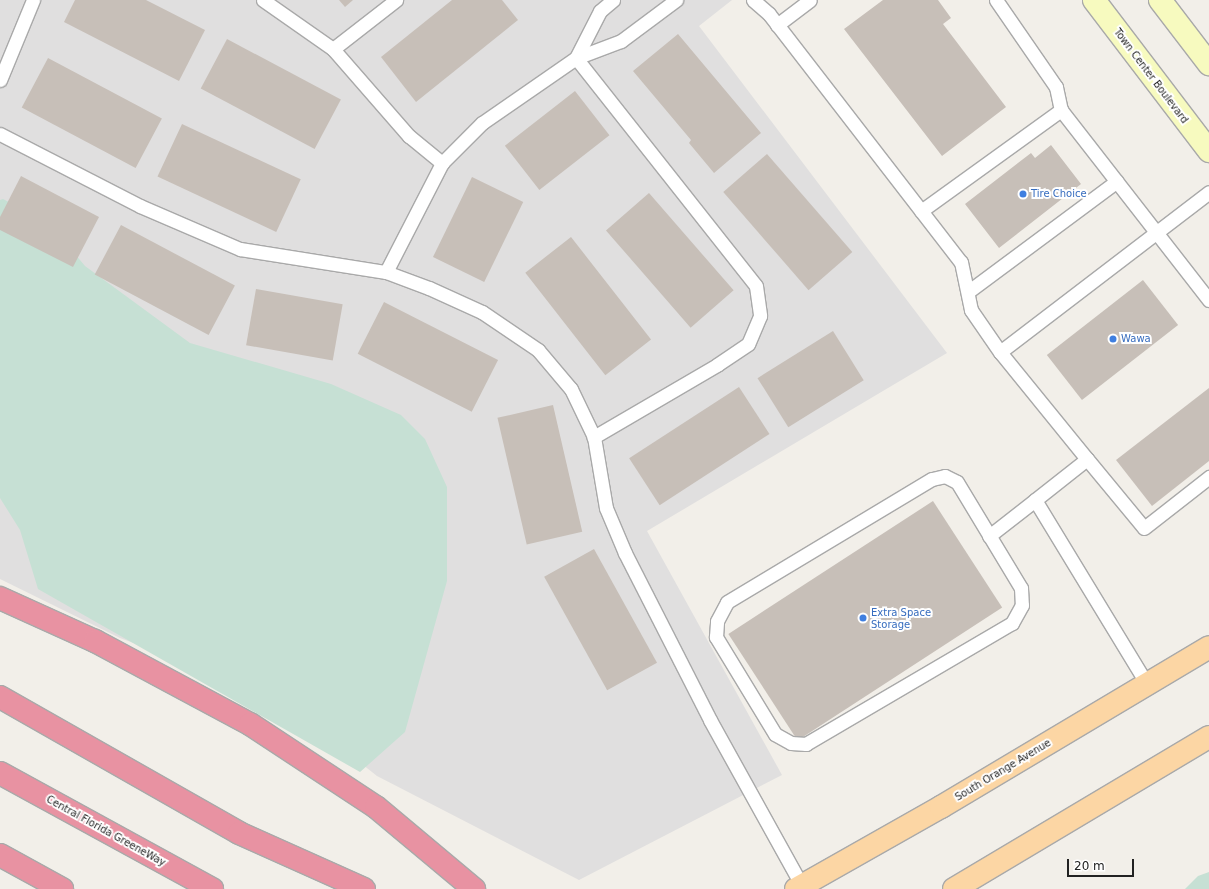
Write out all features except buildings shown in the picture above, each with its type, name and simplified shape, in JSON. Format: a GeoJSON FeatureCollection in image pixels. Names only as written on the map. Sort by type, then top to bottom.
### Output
{"type":"FeatureCollection","features":[{"type":"Feature","properties":{"kind":"highway"},"geometry":{"type":"LineString","coordinates":[[0,598],[95,641],[250,724],[376,807],[474,889]]}},
{"type":"Feature","properties":{"kind":"highway"},"geometry":{"type":"LineString","coordinates":[[0,697],[239,833],[364,889]]}},
{"type":"Feature","properties":{"kind":"highway","name":"Central Florida GreeneWay"},"geometry":{"type":"LineString","coordinates":[[0,773],[212,889]]}},
{"type":"Feature","properties":{"kind":"highway"},"geometry":{"type":"LineString","coordinates":[[0,855],[62,889]]}},
{"type":"Feature","properties":{"kind":"main road","name":"Town Center Boulevard"},"geometry":{"type":"LineString","coordinates":[[1094,0],[1209,151]]}},
{"type":"Feature","properties":{"kind":"main road"},"geometry":{"type":"LineString","coordinates":[[1160,0],[1209,64]]}},
{"type":"Feature","properties":{"kind":"main road","name":"South Orange Avenue"},"geometry":{"type":"LineString","coordinates":[[799,888],[1209,647]]}},
{"type":"Feature","properties":{"kind":"main road"},"geometry":{"type":"LineString","coordinates":[[954,889],[1209,737]]}},
{"type":"Feature","properties":{"kind":"lane"},"geometry":{"type":"LineString","coordinates":[[0,80],[33,0]]}},
{"type":"Feature","properties":{"kind":"lane"},"geometry":{"type":"LineString","coordinates":[[263,0],[333,49],[409,136],[442,163]]}},
{"type":"Feature","properties":{"kind":"lane"},"geometry":{"type":"LineString","coordinates":[[333,49],[396,0]]}},
{"type":"Feature","properties":{"kind":"lane"},"geometry":{"type":"LineString","coordinates":[[576,58],[600,11],[613,0]]}},
{"type":"Feature","properties":{"kind":"lane"},"geometry":{"type":"LineString","coordinates":[[386,272],[442,163],[482,123],[576,58],[621,41],[676,0]]}},
{"type":"Feature","properties":{"kind":"lane"},"geometry":{"type":"LineString","coordinates":[[753,0],[777,25],[961,262],[969,291],[971,310],[1000,352],[1144,528],[1209,477]]}},
{"type":"Feature","properties":{"kind":"lane"},"geometry":{"type":"LineString","coordinates":[[777,25],[810,0]]}},
{"type":"Feature","properties":{"kind":"lane"},"geometry":{"type":"LineString","coordinates":[[996,0],[1056,87],[1061,110],[1209,300]]}},
{"type":"Feature","properties":{"kind":"lane"},"geometry":{"type":"LineString","coordinates":[[576,58],[756,286],[760,316],[748,344],[717,365],[594,437]]}},
{"type":"Feature","properties":{"kind":"lane"},"geometry":{"type":"LineString","coordinates":[[921,211],[1061,110]]}},
{"type":"Feature","properties":{"kind":"lane"},"geometry":{"type":"LineString","coordinates":[[0,134],[140,206],[240,249],[386,272],[429,288],[482,312],[538,350],[571,389],[594,437],[606,508],[625,553],[710,720],[799,888]]}},
{"type":"Feature","properties":{"kind":"lane"},"geometry":{"type":"LineString","coordinates":[[969,291],[1117,181]]}},
{"type":"Feature","properties":{"kind":"lane"},"geometry":{"type":"LineString","coordinates":[[1000,352],[1209,192]]}},
{"type":"Feature","properties":{"kind":"lane"},"geometry":{"type":"LineString","coordinates":[[989,536],[1087,460]]}},
{"type":"Feature","properties":{"kind":"lane"},"geometry":{"type":"LineString","coordinates":[[945,476],[957,482],[989,536],[1021,588],[1022,605],[1012,623],[806,744],[791,743],[775,734],[716,637],[717,621],[727,602],[932,480],[945,476]]}},
{"type":"Feature","properties":{"kind":"lane"},"geometry":{"type":"LineString","coordinates":[[1035,500],[1147,684]]}},
{"type":"Feature","properties":{"kind":"shaded area"},"geometry":{"type":"Polygon","coordinates":[[[0,0],[732,0],[699,26],[947,353],[647,531],[782,775],[579,880],[377,776],[275,695],[120,638],[0,579],[0,0]]]}},
{"type":"Feature","properties":{"kind":"green space"},"geometry":{"type":"Polygon","coordinates":[[[3,199],[49,223],[85,266],[190,343],[331,384],[401,415],[425,439],[447,487],[447,581],[405,732],[360,772],[38,589],[20,530],[0,498],[0,200],[3,199]]]}},
{"type":"Feature","properties":{"kind":"green space"},"geometry":{"type":"Polygon","coordinates":[[[1209,872],[1209,889],[1185,889],[1198,876],[1209,872]]]}},
{"type":"Feature","properties":{"kind":"place","name":"Tire Choice"},"geometry":{"type":"Point","coordinates":[1023,194]}},
{"type":"Feature","properties":{"kind":"place","name":"Wawa"},"geometry":{"type":"Point","coordinates":[1113,339]}},
{"type":"Feature","properties":{"kind":"place","name":"Extra Space Storage"},"geometry":{"type":"Point","coordinates":[863,618]}}]}
